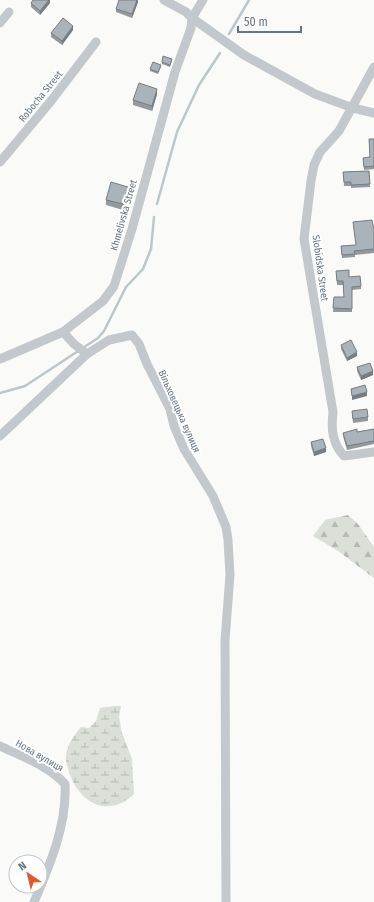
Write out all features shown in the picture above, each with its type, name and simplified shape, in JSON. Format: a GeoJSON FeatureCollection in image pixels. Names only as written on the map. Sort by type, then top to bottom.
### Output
{"type":"FeatureCollection","features":[{"type":"Feature","properties":{"kind":"street"},"geometry":{"type":"LineString","coordinates":[[164,0],[186,12],[192,18],[244,55],[315,94],[353,108],[374,113]]}},
{"type":"Feature","properties":{"kind":"street","name":"Khmelivska Street"},"geometry":{"type":"LineString","coordinates":[[0,359],[64,332],[103,301],[114,286],[132,229],[174,72],[191,28],[192,18],[203,0]]}},
{"type":"Feature","properties":{"kind":"street"},"geometry":{"type":"LineString","coordinates":[[0,23],[9,12]]}},
{"type":"Feature","properties":{"kind":"street","name":"Robocha Street"},"geometry":{"type":"LineString","coordinates":[[0,162],[51,101],[96,42]]}},
{"type":"Feature","properties":{"kind":"street","name":"Slobidska Street"},"geometry":{"type":"LineString","coordinates":[[374,67],[353,108],[339,131],[320,152],[314,165],[304,239],[333,412],[331,430],[336,444],[344,456],[374,452]]}},
{"type":"Feature","properties":{"kind":"street"},"geometry":{"type":"LineString","coordinates":[[64,332],[74,344],[85,353]]}},
{"type":"Feature","properties":{"kind":"street","name":"Вільховецька вулиця"},"geometry":{"type":"LineString","coordinates":[[0,436],[85,353],[109,340],[132,335],[139,344],[147,364],[170,409],[174,426],[184,449],[213,496],[226,527],[230,575],[225,640],[226,902]]}},
{"type":"Feature","properties":{"kind":"street","name":"Нова вулиця"},"geometry":{"type":"LineString","coordinates":[[0,746],[48,770],[59,777],[65,784],[63,814],[53,858],[34,902]]}},
{"type":"Feature","properties":{"kind":"green space"},"geometry":{"type":"Polygon","coordinates":[[[348,515],[358,524],[374,547],[374,578],[338,551],[313,536],[325,520],[348,515]]]}},
{"type":"Feature","properties":{"kind":"green space"},"geometry":{"type":"Polygon","coordinates":[[[121,706],[119,717],[122,733],[132,759],[134,794],[124,802],[105,806],[96,804],[87,799],[80,792],[69,772],[66,762],[66,753],[73,737],[81,727],[89,728],[96,721],[100,708],[121,706]]]}},
{"type":"Feature","properties":{"kind":"building"},"geometry":{"type":"Polygon","coordinates":[[[33,0],[49,0],[40,11],[31,3],[33,0]]]}},
{"type":"Feature","properties":{"kind":"building"},"geometry":{"type":"Polygon","coordinates":[[[119,0],[137,0],[132,14],[116,9],[119,0]]]}},
{"type":"Feature","properties":{"kind":"building"},"geometry":{"type":"Polygon","coordinates":[[[63,18],[73,26],[62,41],[51,33],[63,18]]]}},
{"type":"Feature","properties":{"kind":"building"},"geometry":{"type":"Polygon","coordinates":[[[163,56],[172,59],[170,65],[162,62],[163,56]]]}},
{"type":"Feature","properties":{"kind":"building"},"geometry":{"type":"Polygon","coordinates":[[[153,62],[161,65],[158,72],[150,69],[153,62]]]}},
{"type":"Feature","properties":{"kind":"building"},"geometry":{"type":"Polygon","coordinates":[[[139,83],[157,89],[152,106],[133,100],[139,83]]]}},
{"type":"Feature","properties":{"kind":"building"},"geometry":{"type":"Polygon","coordinates":[[[369,139],[374,139],[374,166],[364,167],[363,158],[370,157],[369,139]]]}},
{"type":"Feature","properties":{"kind":"building"},"geometry":{"type":"Polygon","coordinates":[[[369,171],[370,184],[351,185],[351,182],[344,182],[343,172],[369,171]]]}},
{"type":"Feature","properties":{"kind":"building"},"geometry":{"type":"Polygon","coordinates":[[[111,182],[128,187],[123,204],[106,200],[111,182]]]}},
{"type":"Feature","properties":{"kind":"building"},"geometry":{"type":"Polygon","coordinates":[[[372,220],[374,230],[374,249],[354,251],[355,254],[342,255],[341,246],[356,245],[353,222],[372,220]]]}},
{"type":"Feature","properties":{"kind":"building"},"geometry":{"type":"Polygon","coordinates":[[[349,270],[349,277],[360,276],[361,286],[352,287],[352,309],[333,308],[334,297],[344,297],[343,281],[337,281],[336,271],[349,270]]]}},
{"type":"Feature","properties":{"kind":"building"},"geometry":{"type":"Polygon","coordinates":[[[351,340],[357,352],[347,358],[341,345],[351,340]]]}},
{"type":"Feature","properties":{"kind":"building"},"geometry":{"type":"Polygon","coordinates":[[[370,363],[373,371],[361,376],[357,367],[370,363]]]}},
{"type":"Feature","properties":{"kind":"building"},"geometry":{"type":"Polygon","coordinates":[[[365,385],[367,392],[352,396],[351,389],[365,385]]]}},
{"type":"Feature","properties":{"kind":"building"},"geometry":{"type":"Polygon","coordinates":[[[367,409],[368,417],[353,419],[352,411],[367,409]]]}},
{"type":"Feature","properties":{"kind":"building"},"geometry":{"type":"Polygon","coordinates":[[[357,429],[357,432],[374,429],[374,441],[347,446],[343,433],[357,429]]]}},
{"type":"Feature","properties":{"kind":"building"},"geometry":{"type":"Polygon","coordinates":[[[323,439],[326,448],[314,452],[311,442],[323,439]]]}},
{"type":"Feature","properties":{"kind":"waterway"},"geometry":{"type":"LineString","coordinates":[[229,34],[249,0]]}},
{"type":"Feature","properties":{"kind":"waterway"},"geometry":{"type":"LineString","coordinates":[[157,204],[177,132],[199,85],[220,53]]}},
{"type":"Feature","properties":{"kind":"waterway"},"geometry":{"type":"LineString","coordinates":[[0,393],[25,386],[98,338],[104,331],[126,287],[143,269],[151,249],[154,217]]}}]}
